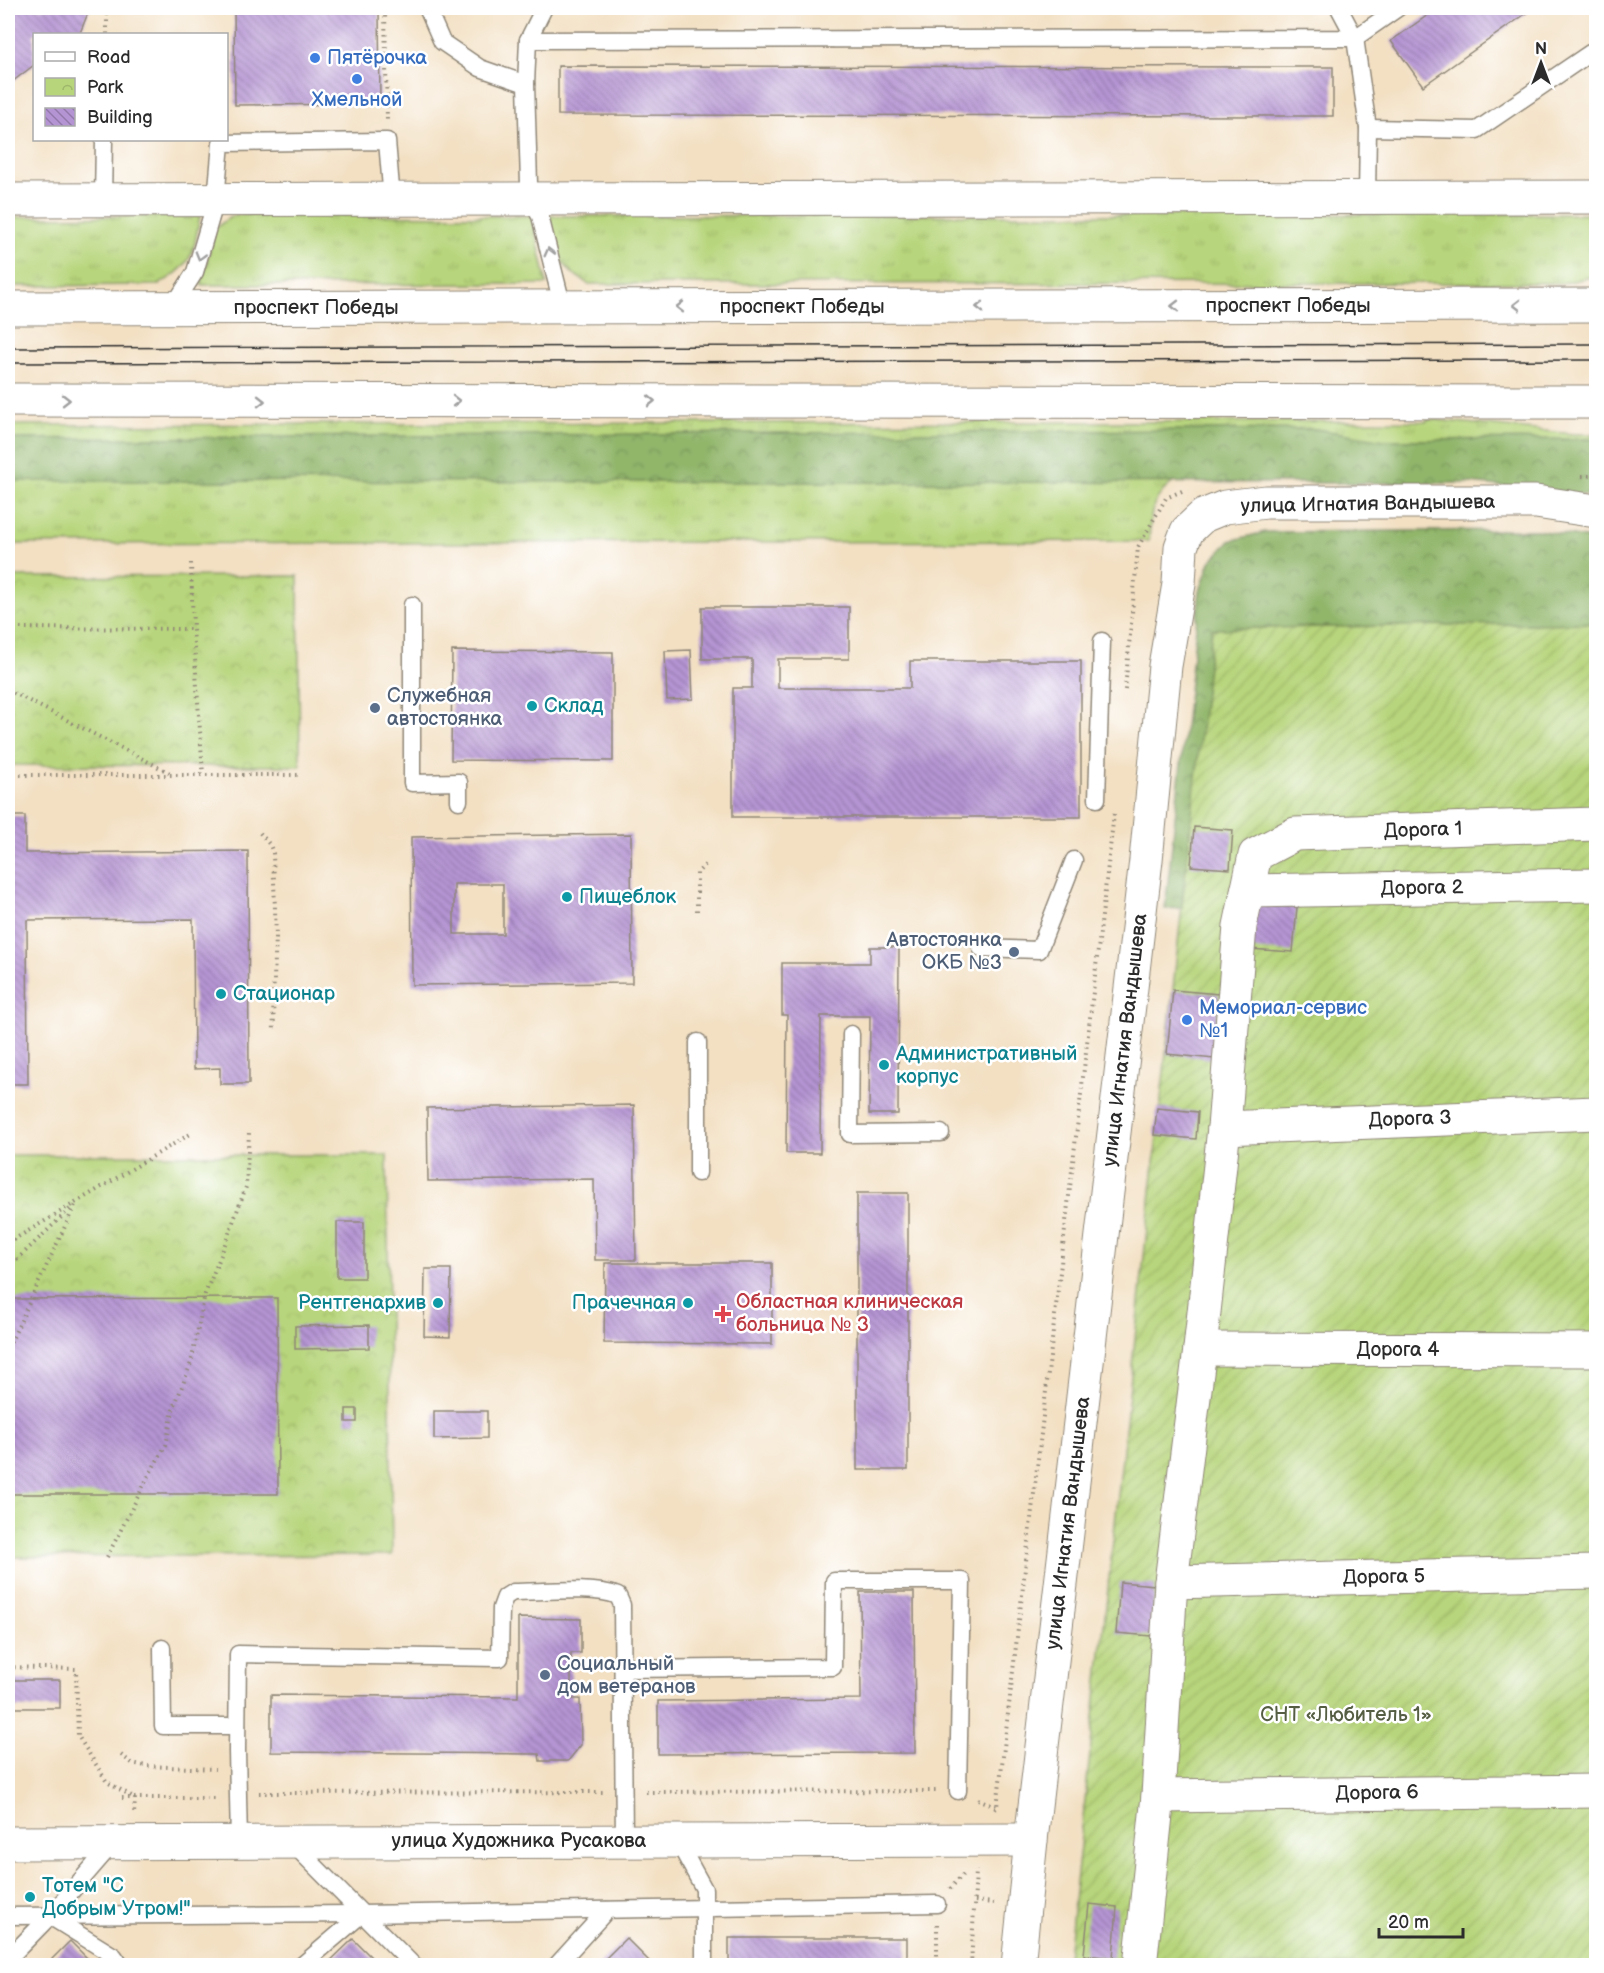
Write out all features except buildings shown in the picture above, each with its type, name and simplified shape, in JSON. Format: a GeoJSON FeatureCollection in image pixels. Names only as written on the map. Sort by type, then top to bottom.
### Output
{"type":"FeatureCollection","features":[{"type":"Feature","properties":{"kind":"street"},"geometry":{"type":"LineString","coordinates":[[8,200],[1596,197]]}},
{"type":"Feature","properties":{"kind":"street","name":"проспект Победы"},"geometry":{"type":"LineString","coordinates":[[8,308],[1596,305]]}},
{"type":"Feature","properties":{"kind":"street"},"geometry":{"type":"LineString","coordinates":[[8,400],[1596,402]]}},
{"type":"Feature","properties":{"kind":"street","name":"улица Игнатия Вандышева"},"geometry":{"type":"LineString","coordinates":[[1018,1965],[1146,860],[1165,666],[1179,584],[1181,547],[1187,531],[1203,516],[1225,507],[1266,502],[1536,502],[1596,511]]}},
{"type":"Feature","properties":{"kind":"street","name":"Дорога 1"},"geometry":{"type":"LineString","coordinates":[[1247,891],[1255,855],[1295,834],[1596,824]]}},
{"type":"Feature","properties":{"kind":"street","name":"Дорога 2"},"geometry":{"type":"LineString","coordinates":[[1247,891],[1596,885]]}},
{"type":"Feature","properties":{"kind":"street"},"geometry":{"type":"LineString","coordinates":[[1140,1965],[1158,1796],[1171,1582],[1200,1350],[1224,1128],[1240,926],[1247,891]]}},
{"type":"Feature","properties":{"kind":"street","name":"Дорога 3"},"geometry":{"type":"LineString","coordinates":[[1224,1128],[1596,1113]]}},
{"type":"Feature","properties":{"kind":"street","name":"Дорога 4"},"geometry":{"type":"LineString","coordinates":[[1200,1350],[1596,1350]]}},
{"type":"Feature","properties":{"kind":"street","name":"Дорога 5"},"geometry":{"type":"LineString","coordinates":[[1171,1582],[1596,1572]]}},
{"type":"Feature","properties":{"kind":"street","name":"Дорога 6"},"geometry":{"type":"LineString","coordinates":[[1158,1796],[1596,1791]]}},
{"type":"Feature","properties":{"kind":"street","name":"улица Художника Русакова"},"geometry":{"type":"LineString","coordinates":[[8,1843],[1031,1840]]}},
{"type":"Feature","properties":{"kind":"lane"},"geometry":{"type":"LineString","coordinates":[[427,8],[442,42],[480,68],[526,84]]}},
{"type":"Feature","properties":{"kind":"lane"},"geometry":{"type":"LineString","coordinates":[[544,8],[528,40],[526,84],[530,199],[540,216],[563,308]]}},
{"type":"Feature","properties":{"kind":"lane"},"geometry":{"type":"LineString","coordinates":[[1339,8],[1355,38],[1368,128],[1367,198]]}},
{"type":"Feature","properties":{"kind":"lane"},"geometry":{"type":"LineString","coordinates":[[528,40],[1355,38],[1398,8]]}},
{"type":"Feature","properties":{"kind":"lane"},"geometry":{"type":"LineString","coordinates":[[1368,128],[1477,130],[1596,49]]}},
{"type":"Feature","properties":{"kind":"lane"},"geometry":{"type":"LineString","coordinates":[[103,200],[104,141]]}},
{"type":"Feature","properties":{"kind":"lane"},"geometry":{"type":"LineString","coordinates":[[172,308],[195,272],[216,200],[221,142],[387,141],[392,200]]}},
{"type":"Feature","properties":{"kind":"lane"},"geometry":{"type":"LineString","coordinates":[[1557,305],[1596,290]]}},
{"type":"Feature","properties":{"kind":"lane"},"geometry":{"type":"LineString","coordinates":[[412,605],[412,783],[459,782],[459,801]]}},
{"type":"Feature","properties":{"kind":"lane"},"geometry":{"type":"LineString","coordinates":[[1097,799],[1102,641]]}},
{"type":"Feature","properties":{"kind":"lane"},"geometry":{"type":"LineString","coordinates":[[981,948],[1038,950],[1074,860]]}},
{"type":"Feature","properties":{"kind":"lane"},"geometry":{"type":"LineString","coordinates":[[851,1034],[850,1134],[941,1133]]}},
{"type":"Feature","properties":{"kind":"lane"},"geometry":{"type":"LineString","coordinates":[[698,1042],[698,1173]]}},
{"type":"Feature","properties":{"kind":"lane"},"geometry":{"type":"LineString","coordinates":[[623,1668],[834,1667],[834,1581],[962,1581],[958,1791]]}},
{"type":"Feature","properties":{"kind":"lane"},"geometry":{"type":"LineString","coordinates":[[239,1841],[246,1796],[237,1768],[238,1654],[500,1658],[501,1608],[505,1597],[513,1592],[606,1591],[618,1596],[622,1605],[624,1841]]}},
{"type":"Feature","properties":{"kind":"lane"},"geometry":{"type":"LineString","coordinates":[[162,1648],[162,1726],[237,1726]]}},
{"type":"Feature","properties":{"kind":"lane"},"geometry":{"type":"LineString","coordinates":[[677,1840],[704,1889],[704,1965]]}},
{"type":"Feature","properties":{"kind":"lane"},"geometry":{"type":"LineString","coordinates":[[290,1841],[414,1965]]}},
{"type":"Feature","properties":{"kind":"lane"},"geometry":{"type":"LineString","coordinates":[[8,1959],[124,1842]]}},
{"type":"Feature","properties":{"kind":"lane"},"geometry":{"type":"LineString","coordinates":[[8,1916],[362,1914],[937,1904]]}},
{"type":"Feature","properties":{"kind":"lane"},"geometry":{"type":"LineString","coordinates":[[556,1965],[607,1910]]}},
{"type":"Feature","properties":{"kind":"lane"},"geometry":{"type":"LineString","coordinates":[[301,1965],[362,1914]]}},
{"type":"Feature","properties":{"kind":"lane"},"geometry":{"type":"LineString","coordinates":[[51,1917],[114,1956],[121,1965]]}},
{"type":"Feature","properties":{"kind":"path"},"geometry":{"type":"LineString","coordinates":[[107,8],[107,33]]}},
{"type":"Feature","properties":{"kind":"path"},"geometry":{"type":"LineString","coordinates":[[379,10],[397,8]]}},
{"type":"Feature","properties":{"kind":"path"},"geometry":{"type":"LineString","coordinates":[[385,10],[387,114]]}},
{"type":"Feature","properties":{"kind":"path"},"geometry":{"type":"LineString","coordinates":[[191,563],[203,774]]}},
{"type":"Feature","properties":{"kind":"path"},"geometry":{"type":"LineString","coordinates":[[8,628],[193,629]]}},
{"type":"Feature","properties":{"kind":"path"},"geometry":{"type":"LineString","coordinates":[[8,690],[171,774]]}},
{"type":"Feature","properties":{"kind":"path"},"geometry":{"type":"LineString","coordinates":[[8,775],[302,775]]}},
{"type":"Feature","properties":{"kind":"path"},"geometry":{"type":"LineString","coordinates":[[260,832],[273,853],[276,937],[272,1013],[274,1032]]}},
{"type":"Feature","properties":{"kind":"path"},"geometry":{"type":"LineString","coordinates":[[697,911],[697,873],[708,862]]}},
{"type":"Feature","properties":{"kind":"path"},"geometry":{"type":"LineString","coordinates":[[8,1243],[192,1133]]}},
{"type":"Feature","properties":{"kind":"path"},"geometry":{"type":"LineString","coordinates":[[107,1557],[166,1445],[173,1410],[191,1363],[205,1294],[246,1187],[249,1133]]}},
{"type":"Feature","properties":{"kind":"path"},"geometry":{"type":"LineString","coordinates":[[8,1268],[77,1202]]}},
{"type":"Feature","properties":{"kind":"path"},"geometry":{"type":"LineString","coordinates":[[8,1348],[77,1202]]}},
{"type":"Feature","properties":{"kind":"path"},"geometry":{"type":"LineString","coordinates":[[8,1667],[76,1668],[78,1736],[106,1782],[135,1798]]}},
{"type":"Feature","properties":{"kind":"path"},"geometry":{"type":"LineString","coordinates":[[121,1755],[132,1763],[146,1766],[200,1769],[237,1768]]}},
{"type":"Feature","properties":{"kind":"path"},"geometry":{"type":"LineString","coordinates":[[122,1798],[958,1791],[997,1806]]}},
{"type":"Feature","properties":{"kind":"path"},"geometry":{"type":"LineString","coordinates":[[124,1842],[135,1798]]}},
{"type":"Feature","properties":{"kind":"path"},"geometry":{"type":"LineString","coordinates":[[937,1965],[937,1904],[970,1866]]}},
{"type":"Feature","properties":{"kind":"green space"},"geometry":{"type":"Polygon","coordinates":[[[1596,214],[1596,276],[1563,283],[588,284],[571,272],[557,256],[549,216],[1596,214]]]}},
{"type":"Feature","properties":{"kind":"green space"},"geometry":{"type":"Polygon","coordinates":[[[235,215],[532,216],[547,284],[201,285],[215,229],[235,215]]]}},
{"type":"Feature","properties":{"kind":"green space"},"geometry":{"type":"Polygon","coordinates":[[[200,216],[196,240],[190,257],[179,271],[158,285],[8,286],[8,217],[200,216]]]}},
{"type":"Feature","properties":{"kind":"green space"},"geometry":{"type":"Polygon","coordinates":[[[1427,419],[1574,434],[1596,434],[1596,470],[1178,479],[1157,498],[1152,513],[1149,541],[8,544],[8,425],[1427,421],[1427,419]]]}},
{"type":"Feature","properties":{"kind":"green space"},"geometry":{"type":"Polygon","coordinates":[[[1316,429],[1384,440],[1596,439],[1596,496],[1470,483],[8,481],[8,439],[1316,429]]]}},
{"type":"Feature","properties":{"kind":"green space"},"geometry":{"type":"Polygon","coordinates":[[[1537,530],[1596,540],[1596,623],[1212,629],[1182,908],[1165,909],[1200,591],[1210,562],[1230,541],[1265,532],[1537,530]]]}},
{"type":"Feature","properties":{"kind":"green space"},"geometry":{"type":"Polygon","coordinates":[[[298,576],[300,766],[8,765],[8,577],[298,576]]]}},
{"type":"Feature","properties":{"kind":"green space","name":"СНТ «Любитель 1»"},"geometry":{"type":"Polygon","coordinates":[[[1596,623],[1596,1965],[1067,1966],[1212,629],[1596,623]]]}},
{"type":"Feature","properties":{"kind":"green space"},"geometry":{"type":"Polygon","coordinates":[[[8,1155],[387,1155],[392,1555],[8,1557],[8,1155]]]}},
{"type":"Feature","properties":{"kind":"tram line"},"geometry":{"type":"LineString","coordinates":[[8,348],[1596,344]]}},
{"type":"Feature","properties":{"kind":"tram line"},"geometry":{"type":"LineString","coordinates":[[8,363],[1596,360]]}},
{"type":"Feature","properties":{"kind":"place","name":"Пятёрочка"},"geometry":{"type":"Point","coordinates":[315,58]}},
{"type":"Feature","properties":{"kind":"place","name":"Хмельной"},"geometry":{"type":"Point","coordinates":[357,79]}},
{"type":"Feature","properties":{"kind":"place","name":"Склад"},"geometry":{"type":"Point","coordinates":[532,706]}},
{"type":"Feature","properties":{"kind":"place","name":"Служебная автостоянка"},"geometry":{"type":"Point","coordinates":[375,708]}},
{"type":"Feature","properties":{"kind":"place","name":"Пищеблок"},"geometry":{"type":"Point","coordinates":[567,897]}},
{"type":"Feature","properties":{"kind":"place","name":"Автостоянка ОКБ №3"},"geometry":{"type":"Point","coordinates":[1014,952]}},
{"type":"Feature","properties":{"kind":"place","name":"Стационар"},"geometry":{"type":"Point","coordinates":[221,994]}},
{"type":"Feature","properties":{"kind":"place","name":"Мемориал-сервис №1"},"geometry":{"type":"Point","coordinates":[1187,1020]}},
{"type":"Feature","properties":{"kind":"place","name":"Административный корпус"},"geometry":{"type":"Point","coordinates":[884,1065]}},
{"type":"Feature","properties":{"kind":"place","name":"Рентгенархив"},"geometry":{"type":"Point","coordinates":[438,1303]}},
{"type":"Feature","properties":{"kind":"place","name":"Прачечная"},"geometry":{"type":"Point","coordinates":[688,1303]}},
{"type":"Feature","properties":{"kind":"place","name":"Областная клиническая больница № 3"},"geometry":{"type":"Point","coordinates":[723,1314]}},
{"type":"Feature","properties":{"kind":"place","name":"Социальный дом ветеранов"},"geometry":{"type":"Point","coordinates":[545,1675]}},
{"type":"Feature","properties":{"kind":"place","name":"Тотем \"С Добрым Утром!\""},"geometry":{"type":"Point","coordinates":[30,1897]}}]}
